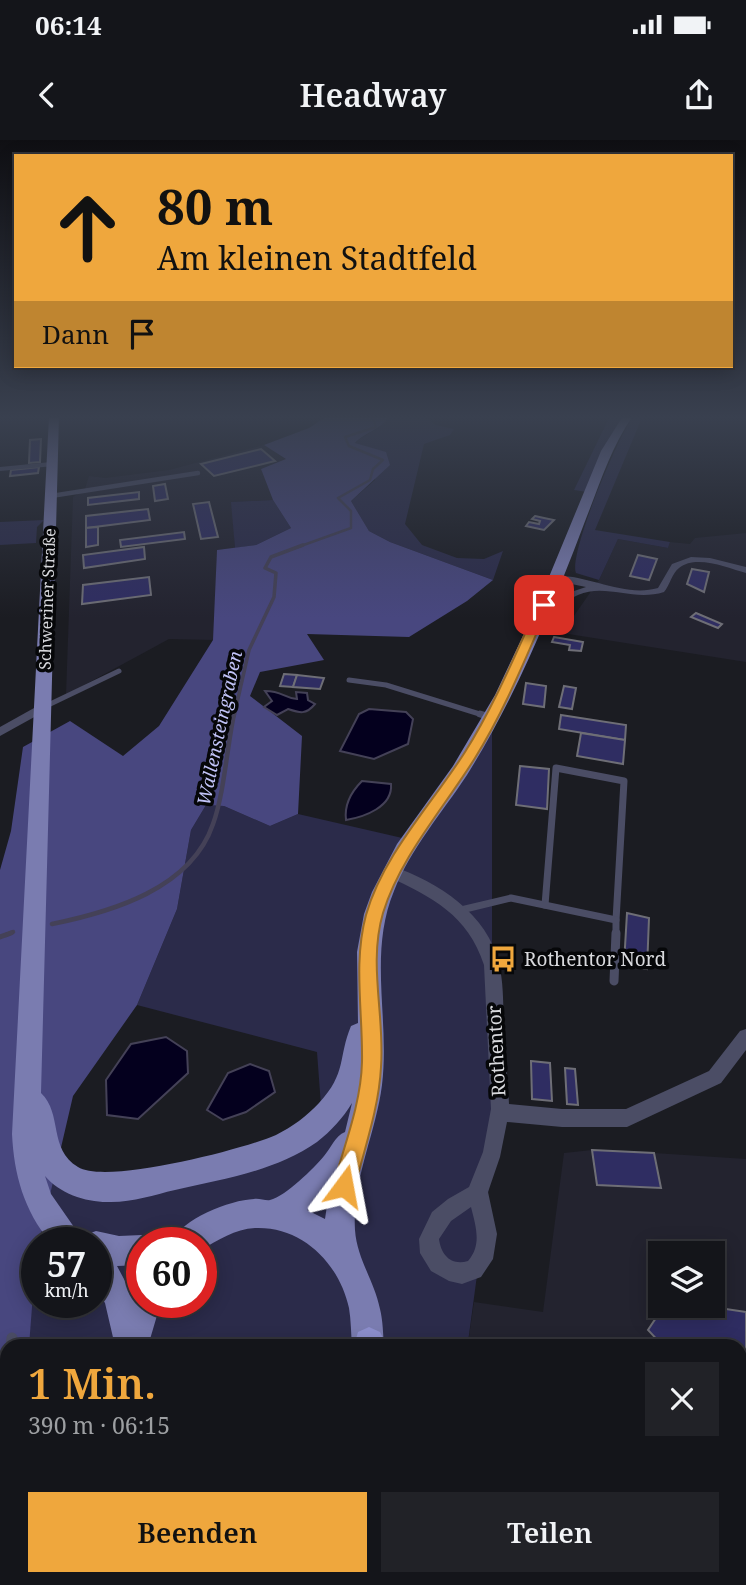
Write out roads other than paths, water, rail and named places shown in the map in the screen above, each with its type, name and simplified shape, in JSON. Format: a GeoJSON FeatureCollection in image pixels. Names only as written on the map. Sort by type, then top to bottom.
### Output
{"type":"FeatureCollection","features":[{"type":"Feature","properties":{"kind":"main road","name":"Schweriner Straße"},"geometry":{"type":"LineString","coordinates":[[51,483],[27,1092],[28,1172],[36,1197],[58,1227]]}},
{"type":"Feature","properties":{"kind":"main road"},"geometry":{"type":"LineString","coordinates":[[342,1253],[340,1219],[359,1127],[368,1098],[372,1064],[368,978],[369,946],[375,913],[393,872],[492,718],[555,579],[594,483]]}},
{"type":"Feature","properties":{"kind":"main road"},"geometry":{"type":"LineString","coordinates":[[27,1092],[37,1109],[44,1151],[49,1159],[68,1178],[87,1186],[128,1187],[265,1154],[294,1140],[322,1119],[350,1082],[359,1052],[359,1000],[362,986],[368,978]]}},
{"type":"Feature","properties":{"kind":"main road"},"geometry":{"type":"LineString","coordinates":[[276,1213],[302,1198],[325,1177],[359,1127]]}},
{"type":"Feature","properties":{"kind":"main road"},"geometry":{"type":"LineString","coordinates":[[208,1227],[231,1217],[254,1212],[276,1213],[300,1220],[323,1234],[342,1253],[356,1279],[366,1309],[368,1339]]}},
{"type":"Feature","properties":{"kind":"main road"},"geometry":{"type":"LineString","coordinates":[[112,1286],[121,1303],[130,1339]]}},
{"type":"Feature","properties":{"kind":"main road"},"geometry":{"type":"LineString","coordinates":[[134,1339],[140,1318]]}},
{"type":"Feature","properties":{"kind":"street"},"geometry":{"type":"LineString","coordinates":[[555,579],[638,593],[656,592],[664,587],[674,567],[692,561],[746,570]]}},
{"type":"Feature","properties":{"kind":"street"},"geometry":{"type":"LineString","coordinates":[[535,624],[572,592],[613,590]]}},
{"type":"Feature","properties":{"kind":"street"},"geometry":{"type":"LineString","coordinates":[[0,732],[43,708]]}},
{"type":"Feature","properties":{"kind":"street","name":"Rothentor"},"geometry":{"type":"LineString","coordinates":[[393,872],[429,889],[461,910],[485,943],[492,965],[499,1112],[491,1159],[478,1193]]}},
{"type":"Feature","properties":{"kind":"street","name":"Rothentor"},"geometry":{"type":"LineString","coordinates":[[499,1112],[562,1118],[627,1118],[715,1077],[746,1037]]}},
{"type":"Feature","properties":{"kind":"lane"},"geometry":{"type":"LineString","coordinates":[[51,496],[131,483]]}},
{"type":"Feature","properties":{"kind":"lane"},"geometry":{"type":"LineString","coordinates":[[43,708],[119,671]]}},
{"type":"Feature","properties":{"kind":"lane"},"geometry":{"type":"LineString","coordinates":[[349,680],[386,685],[492,718]]}},
{"type":"Feature","properties":{"kind":"lane"},"geometry":{"type":"LineString","coordinates":[[545,905],[556,768],[624,781],[614,981]]}},
{"type":"Feature","properties":{"kind":"lane"},"geometry":{"type":"LineString","coordinates":[[461,910],[511,898],[616,919]]}},
{"type":"Feature","properties":{"kind":"water"},"geometry":{"type":"Polygon","coordinates":[[[265,691],[297,699],[296,692],[307,693],[308,700],[315,704],[306,711],[288,709],[277,715],[264,707],[272,701],[265,691]]]}},
{"type":"Feature","properties":{"kind":"water"},"geometry":{"type":"Polygon","coordinates":[[[369,709],[406,712],[413,719],[408,744],[374,759],[340,751],[359,714],[369,709]]]}},
{"type":"Feature","properties":{"kind":"water"},"geometry":{"type":"Polygon","coordinates":[[[362,781],[391,784],[390,792],[376,810],[346,820],[349,799],[362,781]]]}},
{"type":"Feature","properties":{"kind":"water"},"geometry":{"type":"Polygon","coordinates":[[[166,1037],[187,1051],[188,1073],[138,1119],[107,1115],[106,1080],[131,1044],[166,1037]]]}},
{"type":"Feature","properties":{"kind":"water"},"geometry":{"type":"Polygon","coordinates":[[[250,1064],[269,1071],[275,1092],[246,1112],[223,1120],[207,1110],[228,1073],[250,1064]]]}},
{"type":"Feature","properties":{"kind":"waterway","name":"Wallensteingraben"},"geometry":{"type":"LineString","coordinates":[[298,547],[351,528],[351,511],[338,498],[364,483]]}},
{"type":"Feature","properties":{"kind":"waterway","name":"Wallensteingraben"},"geometry":{"type":"LineString","coordinates":[[234,716],[249,650],[274,597],[276,573],[265,568],[271,557],[303,545]]}},
{"type":"Feature","properties":{"kind":"waterway","name":"Wallensteingraben"},"geometry":{"type":"LineString","coordinates":[[52,924],[99,912],[146,894],[187,865],[202,846],[217,812],[234,714]]}},
{"type":"Feature","properties":{"kind":"waterway","name":"Wallensteingraben"},"geometry":{"type":"LineString","coordinates":[[9,934],[13,932]]}},
{"type":"Feature","properties":{"kind":"waterway","name":"Wallensteingraben"},"geometry":{"type":"LineString","coordinates":[[0,937],[9,934]]}},
{"type":"Feature","properties":{"kind":"place","name":"Rothentor Nord"},"geometry":{"type":"Point","coordinates":[503,959]}}]}
